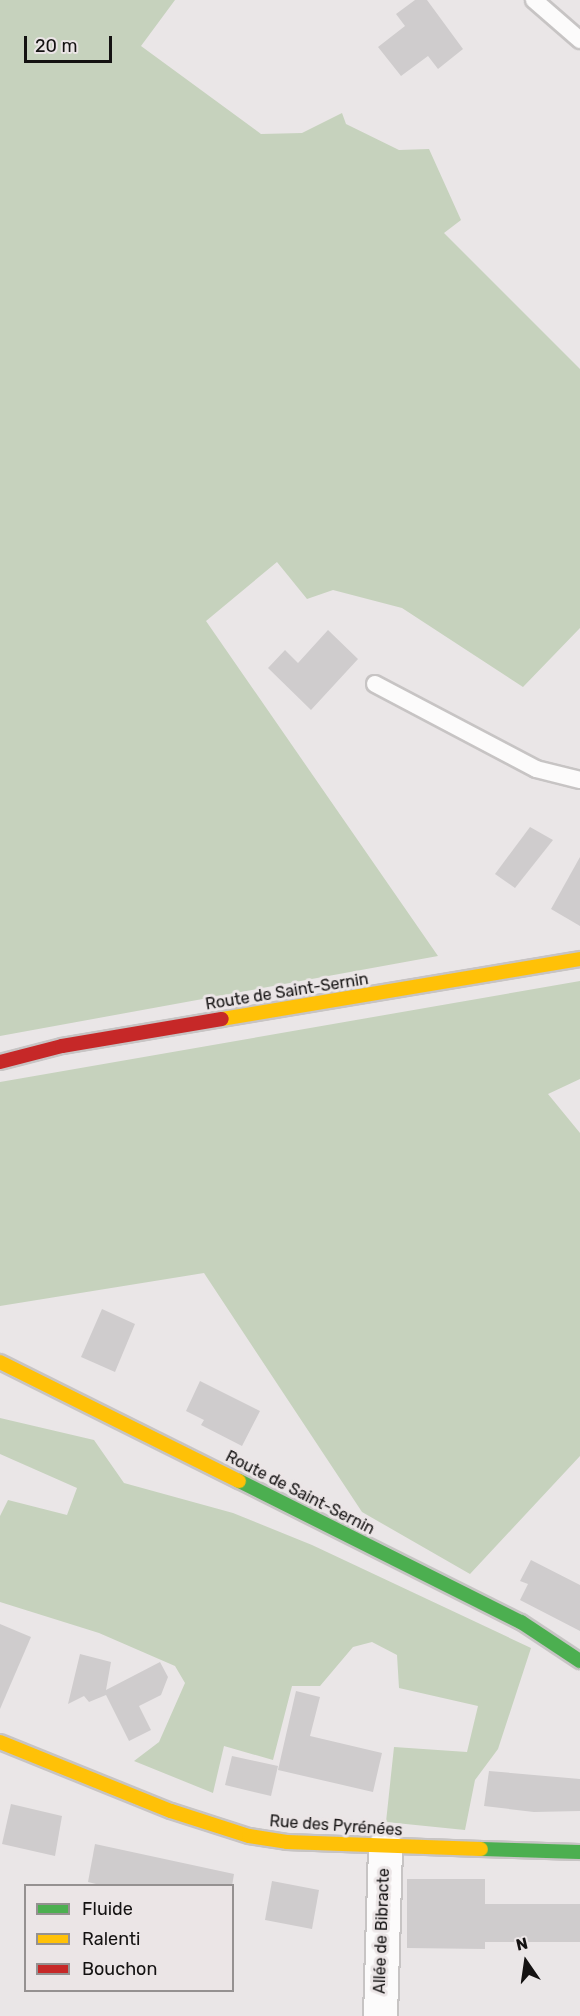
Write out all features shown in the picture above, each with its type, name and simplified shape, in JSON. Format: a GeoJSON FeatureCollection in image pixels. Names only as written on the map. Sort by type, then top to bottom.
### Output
{"type":"FeatureCollection","features":[{"type":"Feature","properties":{"kind":"street","name":"Route de Saint-Sernin"},"geometry":{"type":"LineString","coordinates":[[0,1062],[62,1046],[580,959]]}},
{"type":"Feature","properties":{"kind":"street","name":"Route de Saint-Sernin"},"geometry":{"type":"LineString","coordinates":[[0,1362],[521,1622],[580,1661]]}},
{"type":"Feature","properties":{"kind":"street","name":"Rue des Pyrénées"},"geometry":{"type":"LineString","coordinates":[[0,1742],[210,1826],[287,1842],[580,1852]]}},
{"type":"Feature","properties":{"kind":"street","name":"Allée de Bibracte"},"geometry":{"type":"LineString","coordinates":[[380,2016],[385,1846]]}},
{"type":"Feature","properties":{"kind":"lane"},"geometry":{"type":"LineString","coordinates":[[534,0],[580,40]]}},
{"type":"Feature","properties":{"kind":"lane"},"geometry":{"type":"LineString","coordinates":[[375,684],[536,769],[580,780]]}},
{"type":"Feature","properties":{"kind":"green space"},"geometry":{"type":"Polygon","coordinates":[[[0,0],[175,0],[141,46],[261,134],[302,133],[342,113],[346,124],[399,150],[429,149],[461,220],[444,233],[580,369],[580,628],[523,687],[402,608],[333,590],[307,599],[277,562],[206,621],[438,956],[0,1036],[0,0]]]}},
{"type":"Feature","properties":{"kind":"green space"},"geometry":{"type":"Polygon","coordinates":[[[580,981],[580,1079],[548,1094],[580,1133],[580,1456],[470,1574],[362,1512],[204,1273],[0,1306],[0,1082],[580,981]]]}},
{"type":"Feature","properties":{"kind":"green space"},"geometry":{"type":"Polygon","coordinates":[[[0,1418],[94,1440],[124,1483],[233,1513],[312,1545],[531,1648],[498,1749],[475,1780],[465,1830],[386,1822],[394,1747],[467,1752],[478,1706],[399,1688],[397,1655],[372,1642],[353,1647],[320,1686],[292,1686],[273,1760],[224,1746],[213,1793],[134,1761],[159,1742],[185,1683],[175,1666],[99,1633],[0,1602],[0,1516],[8,1500],[67,1515],[77,1488],[0,1454],[0,1418]]]}},
{"type":"Feature","properties":{"kind":"building"},"geometry":{"type":"Polygon","coordinates":[[[415,0],[427,0],[463,49],[438,69],[428,56],[401,76],[378,47],[405,26],[396,14],[415,0]]]}},
{"type":"Feature","properties":{"kind":"building"},"geometry":{"type":"Polygon","coordinates":[[[328,630],[358,659],[311,710],[268,668],[285,650],[298,663],[328,630]]]}},
{"type":"Feature","properties":{"kind":"building"},"geometry":{"type":"Polygon","coordinates":[[[530,827],[553,840],[515,888],[495,874],[530,827]]]}},
{"type":"Feature","properties":{"kind":"building"},"geometry":{"type":"Polygon","coordinates":[[[580,857],[580,926],[551,909],[580,857]]]}},
{"type":"Feature","properties":{"kind":"building"},"geometry":{"type":"Polygon","coordinates":[[[102,1309],[135,1324],[115,1372],[81,1357],[102,1309]]]}},
{"type":"Feature","properties":{"kind":"building"},"geometry":{"type":"Polygon","coordinates":[[[200,1381],[260,1411],[242,1446],[201,1425],[204,1420],[186,1411],[200,1381]]]}},
{"type":"Feature","properties":{"kind":"building"},"geometry":{"type":"Polygon","coordinates":[[[531,1560],[580,1585],[580,1631],[520,1600],[528,1584],[520,1581],[531,1560]]]}},
{"type":"Feature","properties":{"kind":"building"},"geometry":{"type":"Polygon","coordinates":[[[0,1624],[31,1637],[0,1709],[0,1624]]]}},
{"type":"Feature","properties":{"kind":"building"},"geometry":{"type":"Polygon","coordinates":[[[80,1654],[111,1662],[106,1690],[160,1662],[168,1677],[161,1695],[139,1706],[151,1730],[129,1741],[106,1695],[89,1702],[84,1696],[68,1704],[80,1654]]]}},
{"type":"Feature","properties":{"kind":"building"},"geometry":{"type":"Polygon","coordinates":[[[296,1691],[320,1697],[310,1736],[382,1753],[373,1792],[278,1770],[296,1691]]]}},
{"type":"Feature","properties":{"kind":"building"},"geometry":{"type":"Polygon","coordinates":[[[232,1756],[278,1766],[271,1796],[225,1785],[232,1756]]]}},
{"type":"Feature","properties":{"kind":"building"},"geometry":{"type":"Polygon","coordinates":[[[489,1771],[580,1779],[580,1811],[534,1812],[484,1806],[489,1771]]]}},
{"type":"Feature","properties":{"kind":"building"},"geometry":{"type":"Polygon","coordinates":[[[11,1804],[62,1816],[55,1856],[2,1844],[11,1804]]]}},
{"type":"Feature","properties":{"kind":"building"},"geometry":{"type":"Polygon","coordinates":[[[95,1844],[234,1874],[232,1884],[96,1884],[88,1882],[95,1844]]]}},
{"type":"Feature","properties":{"kind":"building"},"geometry":{"type":"Polygon","coordinates":[[[407,1879],[485,1879],[485,1904],[580,1904],[580,1942],[485,1942],[485,1949],[407,1948],[407,1879]]]}},
{"type":"Feature","properties":{"kind":"building"},"geometry":{"type":"Polygon","coordinates":[[[272,1881],[319,1890],[312,1929],[265,1920],[272,1881]]]}},
{"type":"Feature","properties":{"kind":"traffic: fast"},"geometry":{"type":"LineString","coordinates":[[239,1481],[521,1622],[580,1661]]}},
{"type":"Feature","properties":{"kind":"traffic: fast"},"geometry":{"type":"LineString","coordinates":[[481,1849],[580,1852]]}},
{"type":"Feature","properties":{"kind":"traffic: slow"},"geometry":{"type":"LineString","coordinates":[[222,1019],[580,959]]}},
{"type":"Feature","properties":{"kind":"traffic: slow"},"geometry":{"type":"LineString","coordinates":[[0,1362],[239,1481]]}},
{"type":"Feature","properties":{"kind":"traffic: slow"},"geometry":{"type":"LineString","coordinates":[[0,1742],[171,1811],[249,1836],[287,1842],[481,1849]]}},
{"type":"Feature","properties":{"kind":"traffic: jam"},"geometry":{"type":"LineString","coordinates":[[0,1062],[62,1046],[222,1019]]}}]}
